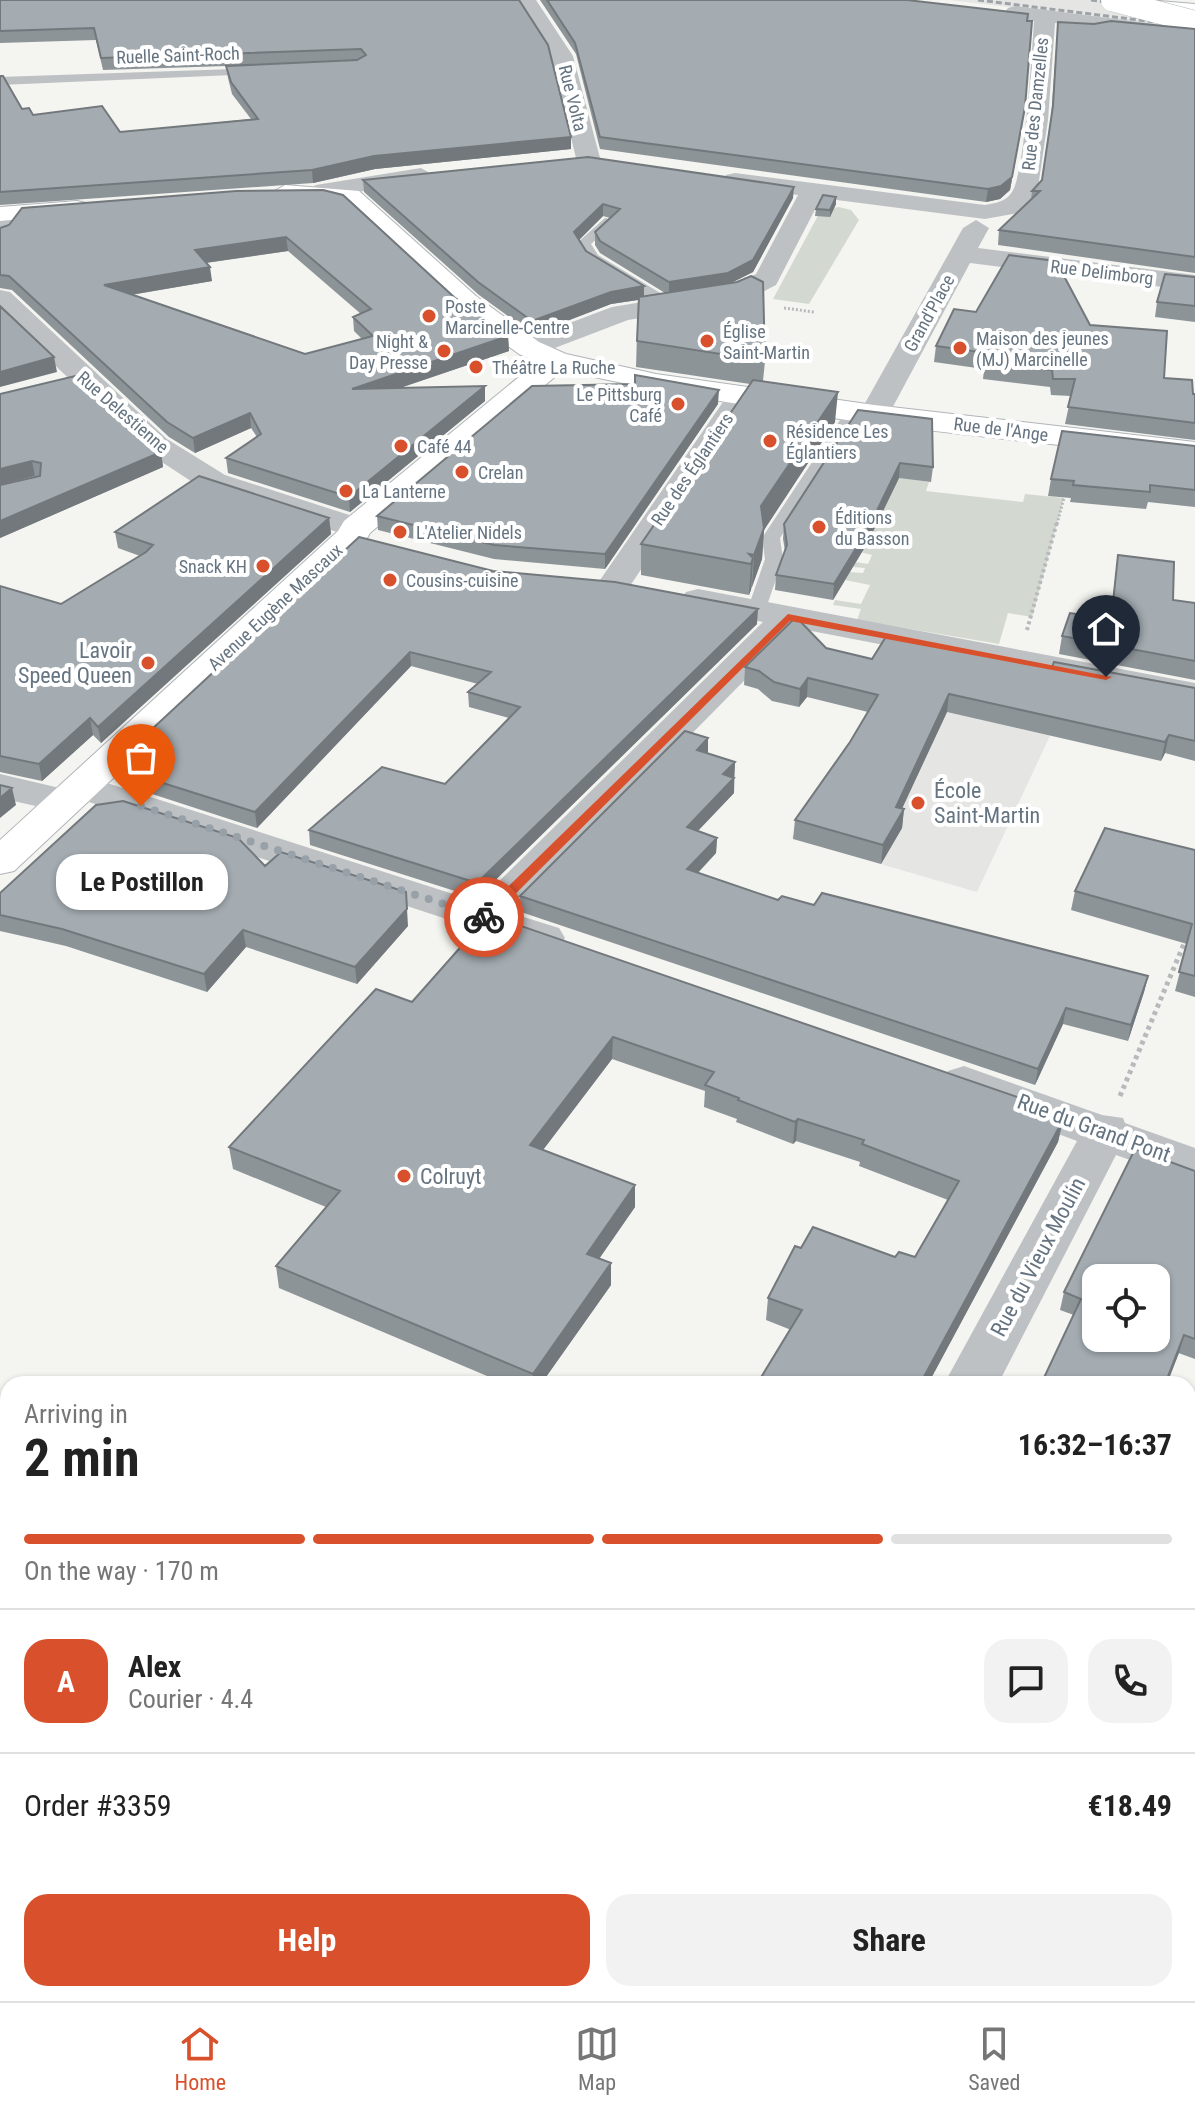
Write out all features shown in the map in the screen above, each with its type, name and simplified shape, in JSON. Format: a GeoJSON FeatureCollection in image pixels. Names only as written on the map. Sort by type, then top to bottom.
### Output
{"type":"FeatureCollection","features":[{"type":"Feature","properties":{"kind":"main road"},"geometry":{"type":"LineString","coordinates":[[1112,0],[1195,22]]}},
{"type":"Feature","properties":{"kind":"main road"},"geometry":{"type":"LineString","coordinates":[[1157,0],[1195,10]]}},
{"type":"Feature","properties":{"kind":"main road"},"geometry":{"type":"LineString","coordinates":[[255,193],[316,192],[350,196],[467,303],[543,354]]}},
{"type":"Feature","properties":{"kind":"main road"},"geometry":{"type":"LineString","coordinates":[[3,220],[105,206]]}},
{"type":"Feature","properties":{"kind":"main road","name":"Rue de l'Ange"},"geometry":{"type":"LineString","coordinates":[[543,354],[656,383],[864,412],[1195,451]]}},
{"type":"Feature","properties":{"kind":"main road","name":"Avenue Eugène Mascaux"},"geometry":{"type":"LineString","coordinates":[[0,862],[363,536],[543,354]]}},
{"type":"Feature","properties":{"kind":"street","name":"Rue Volta"},"geometry":{"type":"LineString","coordinates":[[526,0],[562,56],[588,158]]}},
{"type":"Feature","properties":{"kind":"street"},"geometry":{"type":"LineString","coordinates":[[997,11],[1195,35]]}},
{"type":"Feature","properties":{"kind":"street","name":"Rue des Damzelles"},"geometry":{"type":"LineString","coordinates":[[985,212],[1009,208],[1025,194],[1037,120],[1045,15]]}},
{"type":"Feature","properties":{"kind":"street"},"geometry":{"type":"LineString","coordinates":[[557,161],[588,158],[618,162]]}},
{"type":"Feature","properties":{"kind":"street"},"geometry":{"type":"LineString","coordinates":[[316,192],[376,179],[449,172]]}},
{"type":"Feature","properties":{"kind":"street"},"geometry":{"type":"LineString","coordinates":[[708,176],[985,212]]}},
{"type":"Feature","properties":{"kind":"street"},"geometry":{"type":"LineString","coordinates":[[821,192],[910,226]]}},
{"type":"Feature","properties":{"kind":"street"},"geometry":{"type":"LineString","coordinates":[[543,354],[622,313],[735,295],[767,279],[821,192]]}},
{"type":"Feature","properties":{"kind":"street","name":"Grand'Place"},"geometry":{"type":"LineString","coordinates":[[864,412],[985,212]]}},
{"type":"Feature","properties":{"kind":"street","name":"Rue Delimborg"},"geometry":{"type":"LineString","coordinates":[[938,237],[963,251],[1195,283]]}},
{"type":"Feature","properties":{"kind":"street","name":"Rue Delestienne"},"geometry":{"type":"LineString","coordinates":[[0,298],[69,381],[156,445],[214,482],[363,536]]}},
{"type":"Feature","properties":{"kind":"street","name":"Rue des Églantiers"},"geometry":{"type":"LineString","coordinates":[[742,395],[627,586],[772,614]]}},
{"type":"Feature","properties":{"kind":"street"},"geometry":{"type":"LineString","coordinates":[[486,918],[772,614],[1019,658],[1195,694]]}},
{"type":"Feature","properties":{"kind":"street"},"geometry":{"type":"LineString","coordinates":[[0,786],[74,794],[486,918],[587,952]]}},
{"type":"Feature","properties":{"kind":"street","name":"Rue du Grand Pont"},"geometry":{"type":"LineString","coordinates":[[926,1069],[1192,1158]]}},
{"type":"Feature","properties":{"kind":"street","name":"Rue du Vieux Moulin"},"geometry":{"type":"LineString","coordinates":[[975,1376],[1106,1130]]}},
{"type":"Feature","properties":{"kind":"lane","name":"Ruelle Saint-Roch"},"geometry":{"type":"LineString","coordinates":[[0,81],[278,70]]}},
{"type":"Feature","properties":{"kind":"lane"},"geometry":{"type":"LineString","coordinates":[[610,221],[584,243],[593,258],[670,305]]}},
{"type":"Feature","properties":{"kind":"lane"},"geometry":{"type":"LineString","coordinates":[[772,614],[774,559],[771,538],[864,412]]}},
{"type":"Feature","properties":{"kind":"path"},"geometry":{"type":"LineString","coordinates":[[1019,658],[1077,449],[1086,439]]}},
{"type":"Feature","properties":{"kind":"path"},"geometry":{"type":"LineString","coordinates":[[1106,1130],[1189,931]]}},
{"type":"Feature","properties":{"kind":"shaded area"},"geometry":{"type":"Polygon","coordinates":[[[950,0],[1139,0],[1195,30],[950,0]]]}},
{"type":"Feature","properties":{"kind":"shaded area"},"geometry":{"type":"Polygon","coordinates":[[[839,207],[851,210],[859,220],[809,304],[773,299],[821,210],[839,207]]]}},
{"type":"Feature","properties":{"kind":"shaded area"},"geometry":{"type":"Polygon","coordinates":[[[889,475],[929,482],[926,491],[1023,502],[1025,494],[1064,498],[1032,617],[1008,613],[999,644],[857,620],[861,609],[833,605],[835,600],[861,604],[870,585],[845,580],[850,572],[863,573],[865,568],[853,567],[855,562],[868,564],[872,555],[860,552],[889,475]]]}},
{"type":"Feature","properties":{"kind":"shaded area","name":"École Saint-Martin"},"geometry":{"type":"Polygon","coordinates":[[[1069,695],[977,892],[791,838],[842,768],[879,700],[1069,695]]]}},
{"type":"Feature","properties":{"kind":"building"},"geometry":{"type":"Polygon","coordinates":[[[0,0],[519,0],[548,45],[571,137],[374,156],[312,170],[0,192],[0,76],[3,76],[22,109],[29,108],[33,115],[102,106],[120,132],[258,119],[231,82],[226,66],[357,60],[366,55],[361,49],[101,58],[94,28],[0,31],[0,0]]]}},
{"type":"Feature","properties":{"kind":"building"},"geometry":{"type":"Polygon","coordinates":[[[547,0],[907,0],[1028,14],[1027,21],[1032,21],[1025,107],[1012,177],[1001,186],[988,189],[600,137],[575,43],[547,0]]]}},
{"type":"Feature","properties":{"kind":"building"},"geometry":{"type":"Polygon","coordinates":[[[1111,21],[1195,29],[1195,257],[999,230],[1040,191],[1032,191],[1042,180],[1053,106],[1058,22],[1094,24],[1111,21]]]}},
{"type":"Feature","properties":{"kind":"building"},"geometry":{"type":"Polygon","coordinates":[[[588,157],[794,187],[753,260],[728,273],[669,282],[600,241],[595,232],[620,209],[603,204],[574,232],[586,251],[644,286],[611,292],[532,321],[478,282],[363,180],[588,157]]]}},
{"type":"Feature","properties":{"kind":"building"},"geometry":{"type":"Polygon","coordinates":[[[323,190],[343,195],[454,297],[508,336],[352,389],[485,386],[349,497],[226,458],[261,434],[250,413],[193,438],[167,422],[9,276],[0,275],[0,228],[9,225],[22,208],[236,191],[323,190]],[[286,237],[195,250],[210,267],[104,285],[305,354],[373,336],[353,317],[371,309],[286,237]]]}},
{"type":"Feature","properties":{"kind":"building"},"geometry":{"type":"Polygon","coordinates":[[[823,195],[836,197],[830,210],[816,209],[823,195]]]}},
{"type":"Feature","properties":{"kind":"building"},"geometry":{"type":"Polygon","coordinates":[[[1009,255],[1056,261],[1090,325],[1167,331],[1164,378],[1192,380],[1195,423],[1068,407],[1075,379],[1053,379],[1052,370],[985,363],[987,353],[936,346],[954,309],[976,312],[1009,255]]]}},
{"type":"Feature","properties":{"kind":"building"},"geometry":{"type":"Polygon","coordinates":[[[1165,274],[1195,277],[1195,306],[1157,302],[1165,274]]]}},
{"type":"Feature","properties":{"kind":"building"},"geometry":{"type":"Polygon","coordinates":[[[751,276],[763,282],[765,361],[637,341],[639,297],[737,282],[751,276]]]}},
{"type":"Feature","properties":{"kind":"building"},"geometry":{"type":"Polygon","coordinates":[[[0,306],[54,357],[0,372],[0,306]]]}},
{"type":"Feature","properties":{"kind":"building"},"geometry":{"type":"Polygon","coordinates":[[[635,375],[719,390],[605,554],[494,545],[377,516],[532,386],[635,384],[635,375]]]}},
{"type":"Feature","properties":{"kind":"building"},"geometry":{"type":"Polygon","coordinates":[[[75,376],[141,438],[161,452],[0,521],[0,485],[40,476],[41,463],[32,461],[0,469],[0,394],[75,376]]]}},
{"type":"Feature","properties":{"kind":"building"},"geometry":{"type":"Polygon","coordinates":[[[753,380],[838,392],[761,506],[764,528],[754,555],[749,554],[753,558],[751,564],[641,544],[753,380]]]}},
{"type":"Feature","properties":{"kind":"building"},"geometry":{"type":"Polygon","coordinates":[[[858,410],[932,419],[933,467],[900,463],[869,527],[834,584],[776,575],[787,545],[784,524],[858,410]]]}},
{"type":"Feature","properties":{"kind":"building"},"geometry":{"type":"Polygon","coordinates":[[[1062,431],[1195,446],[1195,490],[1150,485],[1150,492],[1073,485],[1074,481],[1051,479],[1062,431]]]}},
{"type":"Feature","properties":{"kind":"building"},"geometry":{"type":"Polygon","coordinates":[[[199,476],[329,518],[98,727],[90,718],[39,764],[0,756],[0,586],[61,604],[146,552],[153,545],[115,532],[199,476]]]}},
{"type":"Feature","properties":{"kind":"building"},"geometry":{"type":"Polygon","coordinates":[[[359,537],[493,571],[615,582],[758,609],[477,883],[309,830],[382,767],[445,784],[520,707],[468,692],[491,672],[410,652],[255,812],[147,778],[124,755],[359,537]]]}},
{"type":"Feature","properties":{"kind":"building"},"geometry":{"type":"Polygon","coordinates":[[[1118,555],[1174,562],[1173,600],[1195,603],[1195,661],[1062,636],[1070,613],[1090,616],[1092,609],[1112,612],[1118,555]]]}},
{"type":"Feature","properties":{"kind":"building"},"geometry":{"type":"Polygon","coordinates":[[[796,617],[826,648],[872,659],[887,635],[1052,667],[1054,662],[1195,688],[1195,741],[1169,735],[1165,742],[949,694],[896,807],[904,809],[883,845],[795,820],[850,742],[878,695],[808,678],[800,689],[774,682],[759,671],[745,667],[796,617]]]}},
{"type":"Feature","properties":{"kind":"building"},"geometry":{"type":"Polygon","coordinates":[[[685,731],[708,738],[697,750],[735,762],[723,774],[734,778],[687,827],[717,838],[687,869],[778,900],[782,896],[814,905],[822,893],[1148,976],[1131,1025],[1066,1008],[1038,1069],[520,896],[685,731]]]}},
{"type":"Feature","properties":{"kind":"building"},"geometry":{"type":"Polygon","coordinates":[[[0,785],[12,788],[0,798],[0,785]]]}},
{"type":"Feature","properties":{"kind":"building"},"geometry":{"type":"Polygon","coordinates":[[[123,801],[238,838],[265,866],[281,852],[406,892],[407,909],[355,967],[243,930],[204,974],[62,929],[0,915],[0,893],[96,805],[123,801]]]}},
{"type":"Feature","properties":{"kind":"building"},"geometry":{"type":"Polygon","coordinates":[[[1105,828],[1195,850],[1195,976],[1179,972],[1192,924],[1075,891],[1105,828]]]}},
{"type":"Feature","properties":{"kind":"building"},"geometry":{"type":"Polygon","coordinates":[[[489,915],[1023,1099],[1020,1105],[1063,1120],[924,1376],[762,1376],[802,1310],[768,1298],[795,1246],[801,1248],[813,1227],[895,1257],[899,1252],[915,1257],[959,1181],[862,1144],[864,1140],[798,1119],[795,1122],[738,1100],[705,1085],[714,1072],[613,1037],[530,1145],[635,1185],[587,1254],[611,1263],[533,1374],[276,1266],[340,1191],[229,1147],[376,989],[412,1002],[489,915]]]}},
{"type":"Feature","properties":{"kind":"building"},"geometry":{"type":"Polygon","coordinates":[[[1135,1149],[1195,1171],[1195,1339],[1184,1335],[1168,1376],[1045,1376],[1081,1299],[1064,1292],[1135,1149]]]}},
{"type":"Feature","properties":{"kind":"railway"},"geometry":{"type":"LineString","coordinates":[[978,0],[1195,27]]}},
{"type":"Feature","properties":{"kind":"railway"},"geometry":{"type":"LineString","coordinates":[[1091,0],[1195,14]]}},
{"type":"Feature","properties":{"kind":"way so far"},"geometry":{"type":"LineString","coordinates":[[141,806],[484,917]]}},
{"type":"Feature","properties":{"kind":"place","name":"Poste Marcinelle-Centre"},"geometry":{"type":"Point","coordinates":[429,316]}},
{"type":"Feature","properties":{"kind":"place","name":"Église Saint-Martin"},"geometry":{"type":"Point","coordinates":[707,341]}},
{"type":"Feature","properties":{"kind":"place","name":"Maison des jeunes (MJ) Marcinelle"},"geometry":{"type":"Point","coordinates":[960,348]}},
{"type":"Feature","properties":{"kind":"place","name":"Night & Day Presse"},"geometry":{"type":"Point","coordinates":[444,351]}},
{"type":"Feature","properties":{"kind":"place","name":"Théâtre La Ruche"},"geometry":{"type":"Point","coordinates":[476,367]}},
{"type":"Feature","properties":{"kind":"place","name":"Le Pittsburg Café"},"geometry":{"type":"Point","coordinates":[678,404]}},
{"type":"Feature","properties":{"kind":"place","name":"Résidence Les Églantiers"},"geometry":{"type":"Point","coordinates":[770,441]}},
{"type":"Feature","properties":{"kind":"place","name":"Café 44"},"geometry":{"type":"Point","coordinates":[401,446]}},
{"type":"Feature","properties":{"kind":"place","name":"Crelan"},"geometry":{"type":"Point","coordinates":[462,472]}},
{"type":"Feature","properties":{"kind":"place","name":"La Lanterne"},"geometry":{"type":"Point","coordinates":[346,491]}},
{"type":"Feature","properties":{"kind":"place","name":"Éditions du Basson"},"geometry":{"type":"Point","coordinates":[819,527]}},
{"type":"Feature","properties":{"kind":"place","name":"L'Atelier Nidels"},"geometry":{"type":"Point","coordinates":[400,532]}},
{"type":"Feature","properties":{"kind":"place","name":"Snack KH"},"geometry":{"type":"Point","coordinates":[263,566]}},
{"type":"Feature","properties":{"kind":"place","name":"Cousins-cuisine"},"geometry":{"type":"Point","coordinates":[390,580]}},
{"type":"Feature","properties":{"kind":"place","name":"Lavoir Speed Queen"},"geometry":{"type":"Point","coordinates":[148,663]}},
{"type":"Feature","properties":{"kind":"place","name":"École Saint-Martin"},"geometry":{"type":"Point","coordinates":[918,803]}},
{"type":"Feature","properties":{"kind":"place","name":"Le Postillon"},"geometry":{"type":"Point","coordinates":[141,806]}},
{"type":"Feature","properties":{"kind":"place","name":"Colruyt"},"geometry":{"type":"Point","coordinates":[404,1176]}},
{"type":"Feature","properties":{"kind":"route"},"geometry":{"type":"LineString","coordinates":[[484,917],[788,617],[993,653],[1106,677]]}}]}
